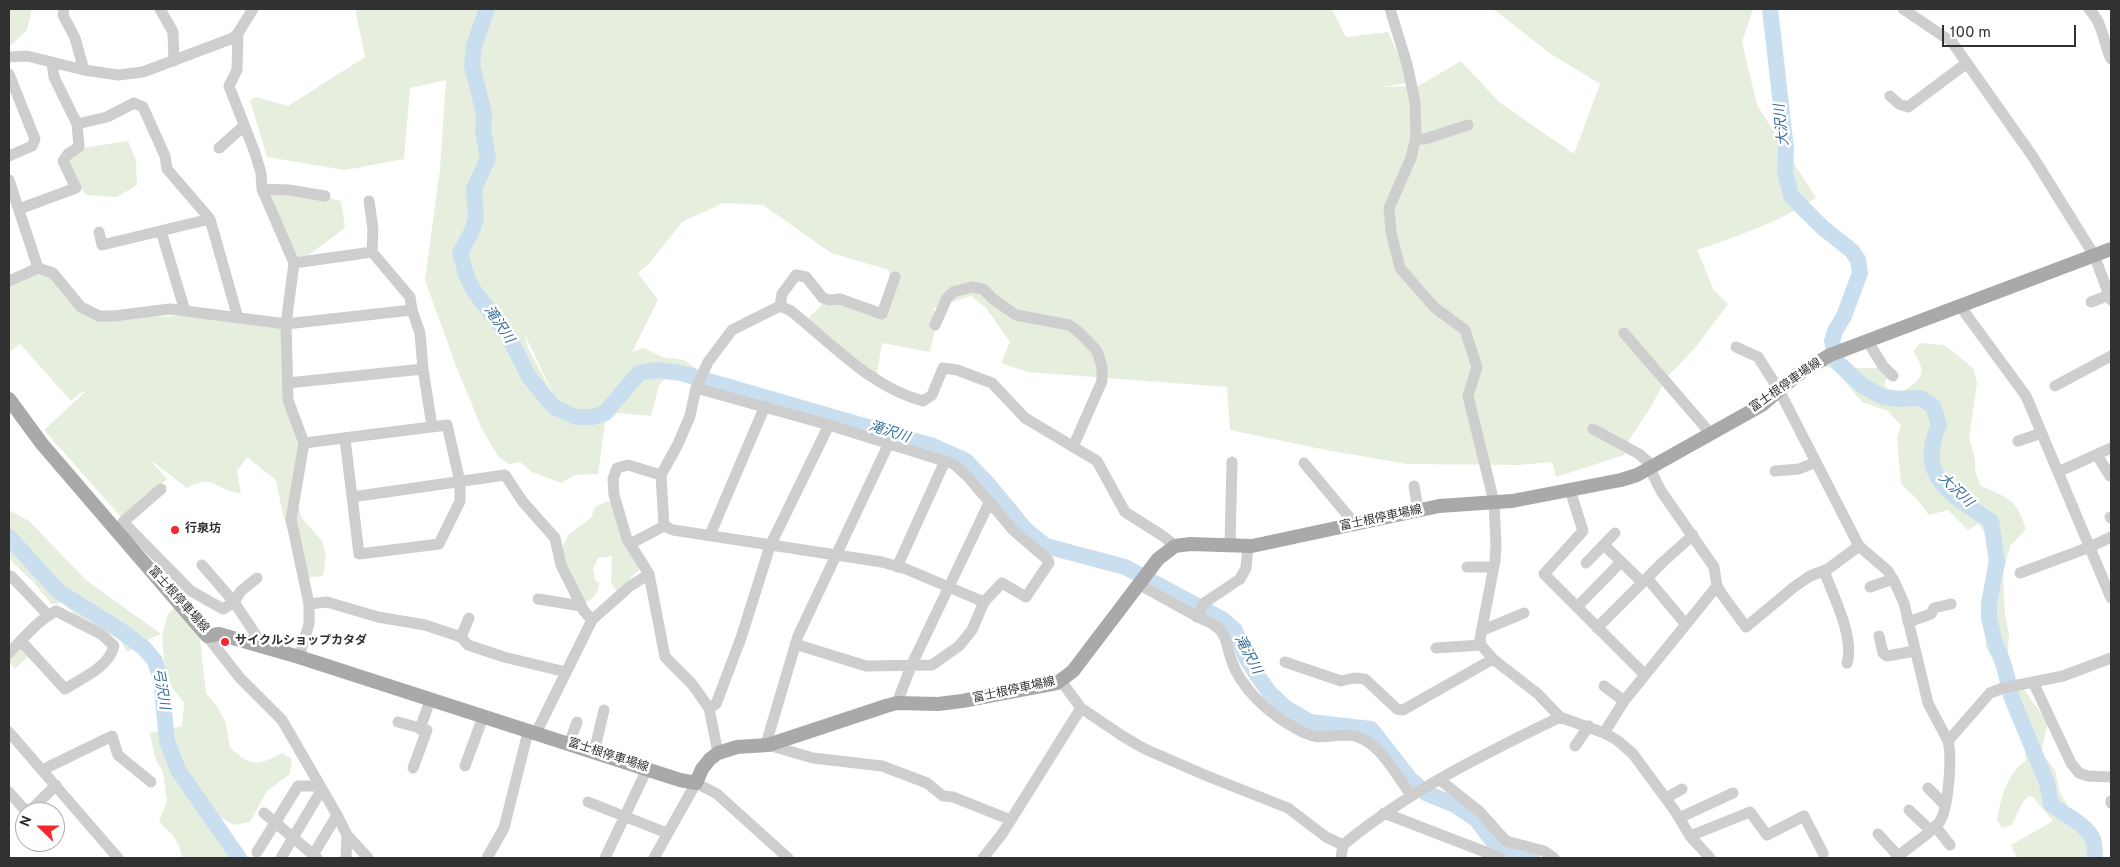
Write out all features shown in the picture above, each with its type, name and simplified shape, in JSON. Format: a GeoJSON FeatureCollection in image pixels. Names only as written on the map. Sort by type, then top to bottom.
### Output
{"type":"FeatureCollection","features":[{"type":"Feature","properties":{"kind":"main road","name":"富士根停車場線"},"geometry":{"type":"LineString","coordinates":[[718,753],[737,747],[767,744],[898,703],[938,704],[954,702],[1061,681],[1073,671],[1158,558],[1176,546],[1190,544],[1248,546],[1418,510],[1458,503],[1536,498],[1621,480],[1652,468],[1762,405],[1797,375],[1830,355],[2111,249]]}},
{"type":"Feature","properties":{"kind":"main road","name":"富士根停車場線"},"geometry":{"type":"LineString","coordinates":[[9,399],[42,444],[207,636],[219,634],[299,657],[483,717],[696,783]]}},
{"type":"Feature","properties":{"kind":"main road"},"geometry":{"type":"LineString","coordinates":[[696,783],[702,769],[718,753]]}},
{"type":"Feature","properties":{"kind":"street"},"geometry":{"type":"LineString","coordinates":[[64,9],[63,15],[75,38],[84,70]]}},
{"type":"Feature","properties":{"kind":"street"},"geometry":{"type":"LineString","coordinates":[[160,9],[173,32],[174,61]]}},
{"type":"Feature","properties":{"kind":"street"},"geometry":{"type":"LineString","coordinates":[[9,57],[27,56],[84,70],[118,75],[143,72],[233,38],[253,9]]}},
{"type":"Feature","properties":{"kind":"street"},"geometry":{"type":"LineString","coordinates":[[1390,9],[1407,64],[1415,102],[1416,139],[1412,158],[1389,208],[1391,232],[1400,268],[1434,307],[1465,330],[1477,367],[1468,396],[1494,502],[1496,545],[1494,566],[1481,631],[1481,645],[1493,659],[1538,694],[1560,716],[1604,732],[1633,754],[1666,798],[1690,836],[1710,858]]}},
{"type":"Feature","properties":{"kind":"street"},"geometry":{"type":"LineString","coordinates":[[1903,9],[1952,42],[2033,157],[2094,255],[2110,297],[2091,302]]}},
{"type":"Feature","properties":{"kind":"street"},"geometry":{"type":"LineString","coordinates":[[2089,9],[2100,24],[2111,59]]}},
{"type":"Feature","properties":{"kind":"street"},"geometry":{"type":"LineString","coordinates":[[238,33],[237,70],[229,86],[261,173],[262,190],[294,263],[286,324],[288,400],[304,443],[291,519],[309,604],[308,624],[299,657]]}},
{"type":"Feature","properties":{"kind":"street"},"geometry":{"type":"LineString","coordinates":[[19,209],[76,188],[63,161],[68,154],[79,146],[77,124],[54,77],[52,63]]}},
{"type":"Feature","properties":{"kind":"street"},"geometry":{"type":"LineString","coordinates":[[1890,96],[1900,104],[1908,107],[1967,63]]}},
{"type":"Feature","properties":{"kind":"street"},"geometry":{"type":"LineString","coordinates":[[9,74],[35,138],[32,146],[9,156]]}},
{"type":"Feature","properties":{"kind":"street"},"geometry":{"type":"LineString","coordinates":[[77,124],[107,117],[134,103],[143,107],[165,156],[168,169],[210,219],[238,318]]}},
{"type":"Feature","properties":{"kind":"street"},"geometry":{"type":"LineString","coordinates":[[1416,139],[1425,140],[1468,125]]}},
{"type":"Feature","properties":{"kind":"street"},"geometry":{"type":"LineString","coordinates":[[219,148],[244,126]]}},
{"type":"Feature","properties":{"kind":"street"},"geometry":{"type":"LineString","coordinates":[[9,180],[38,268]]}},
{"type":"Feature","properties":{"kind":"street"},"geometry":{"type":"LineString","coordinates":[[262,190],[289,190],[325,196]]}},
{"type":"Feature","properties":{"kind":"street"},"geometry":{"type":"LineString","coordinates":[[369,200],[373,228],[372,252],[410,297],[412,310],[420,333],[423,369],[432,426]]}},
{"type":"Feature","properties":{"kind":"street"},"geometry":{"type":"LineString","coordinates":[[98,232],[102,245],[210,219]]}},
{"type":"Feature","properties":{"kind":"street"},"geometry":{"type":"LineString","coordinates":[[161,231],[185,311]]}},
{"type":"Feature","properties":{"kind":"street"},"geometry":{"type":"LineString","coordinates":[[294,263],[372,252]]}},
{"type":"Feature","properties":{"kind":"street"},"geometry":{"type":"LineString","coordinates":[[9,281],[38,268],[54,273],[81,307],[100,316],[170,309],[286,324],[412,310]]}},
{"type":"Feature","properties":{"kind":"street"},"geometry":{"type":"LineString","coordinates":[[780,306],[782,294],[796,275],[806,277],[824,298],[829,300],[840,299],[882,314],[895,277]]}},
{"type":"Feature","properties":{"kind":"street"},"geometry":{"type":"LineString","coordinates":[[935,325],[947,298],[953,292],[972,287],[983,289],[993,299],[1016,315],[1069,325],[1080,332],[1097,352],[1102,367],[1102,381],[1073,447]]}},
{"type":"Feature","properties":{"kind":"street"},"geometry":{"type":"LineString","coordinates":[[664,526],[661,475],[678,444],[690,416],[697,385],[708,362],[732,330],[780,306]]}},
{"type":"Feature","properties":{"kind":"street"},"geometry":{"type":"LineString","coordinates":[[780,306],[791,311],[875,380],[908,396],[923,400],[932,395],[943,368],[957,370],[992,383],[1025,418],[1097,461],[1125,512],[1176,546]]}},
{"type":"Feature","properties":{"kind":"street"},"geometry":{"type":"LineString","coordinates":[[1960,306],[2026,396],[2111,598]]}},
{"type":"Feature","properties":{"kind":"street"},"geometry":{"type":"LineString","coordinates":[[1624,333],[1711,434]]}},
{"type":"Feature","properties":{"kind":"street"},"geometry":{"type":"LineString","coordinates":[[1867,340],[1882,366],[1893,376]]}},
{"type":"Feature","properties":{"kind":"street"},"geometry":{"type":"LineString","coordinates":[[1736,347],[1758,358],[1779,390],[1859,546],[1888,570],[1893,579],[1904,604],[1928,702],[1948,741],[1950,750],[1947,797],[1940,823],[1899,857],[1878,834]]}},
{"type":"Feature","properties":{"kind":"street"},"geometry":{"type":"LineString","coordinates":[[2055,386],[2111,356]]}},
{"type":"Feature","properties":{"kind":"street"},"geometry":{"type":"LineString","coordinates":[[288,383],[423,369]]}},
{"type":"Feature","properties":{"kind":"street"},"geometry":{"type":"LineString","coordinates":[[697,385],[954,464],[969,478],[1012,530],[1048,560],[1049,563],[1026,597],[1002,583],[984,602],[972,630],[959,646],[932,665],[866,666],[795,644]]}},
{"type":"Feature","properties":{"kind":"street"},"geometry":{"type":"LineString","coordinates":[[710,535],[765,406]]}},
{"type":"Feature","properties":{"kind":"street"},"geometry":{"type":"LineString","coordinates":[[304,443],[447,425],[460,482],[460,501],[439,544],[359,554],[345,439]]}},
{"type":"Feature","properties":{"kind":"street"},"geometry":{"type":"LineString","coordinates":[[708,708],[716,704],[770,546],[830,425]]}},
{"type":"Feature","properties":{"kind":"street"},"geometry":{"type":"LineString","coordinates":[[1593,429],[1639,454],[1652,468],[1661,491],[1714,567],[1717,586],[1746,627],[1794,586],[1810,576],[1824,571],[1859,546]]}},
{"type":"Feature","properties":{"kind":"street"},"geometry":{"type":"LineString","coordinates":[[2018,441],[2042,433]]}},
{"type":"Feature","properties":{"kind":"street"},"geometry":{"type":"LineString","coordinates":[[889,443],[795,644],[767,744],[813,758],[882,766],[927,783],[943,796],[953,797],[1011,820]]}},
{"type":"Feature","properties":{"kind":"street"},"geometry":{"type":"LineString","coordinates":[[2058,472],[2110,448]]}},
{"type":"Feature","properties":{"kind":"street"},"geometry":{"type":"LineString","coordinates":[[2097,455],[2110,476]]}},
{"type":"Feature","properties":{"kind":"street"},"geometry":{"type":"LineString","coordinates":[[897,567],[945,461]]}},
{"type":"Feature","properties":{"kind":"street"},"geometry":{"type":"LineString","coordinates":[[1230,546],[1232,462]]}},
{"type":"Feature","properties":{"kind":"street"},"geometry":{"type":"LineString","coordinates":[[1775,471],[1799,469],[1816,462]]}},
{"type":"Feature","properties":{"kind":"street"},"geometry":{"type":"LineString","coordinates":[[1304,463],[1355,524]]}},
{"type":"Feature","properties":{"kind":"street"},"geometry":{"type":"LineString","coordinates":[[661,475],[628,465],[616,468],[613,479],[614,495],[630,544],[649,574],[665,657],[692,684],[708,708],[718,753]]}},
{"type":"Feature","properties":{"kind":"street"},"geometry":{"type":"LineString","coordinates":[[352,496],[505,475],[523,502],[555,538],[561,565],[581,606],[592,620]]}},
{"type":"Feature","properties":{"kind":"street"},"geometry":{"type":"LineString","coordinates":[[1414,486],[1418,510]]}},
{"type":"Feature","properties":{"kind":"street"},"geometry":{"type":"LineString","coordinates":[[161,489],[123,522],[190,591],[223,609],[234,602],[241,592],[257,578]]}},
{"type":"Feature","properties":{"kind":"street"},"geometry":{"type":"LineString","coordinates":[[1570,490],[1583,531],[1544,574],[1645,675]]}},
{"type":"Feature","properties":{"kind":"street"},"geometry":{"type":"LineString","coordinates":[[898,703],[911,666],[950,589],[990,503]]}},
{"type":"Feature","properties":{"kind":"street"},"geometry":{"type":"LineString","coordinates":[[664,526],[673,530],[770,546],[838,554],[897,567],[984,602]]}},
{"type":"Feature","properties":{"kind":"street"},"geometry":{"type":"LineString","coordinates":[[630,544],[664,526]]}},
{"type":"Feature","properties":{"kind":"street"},"geometry":{"type":"LineString","coordinates":[[1586,563],[1615,534]]}},
{"type":"Feature","properties":{"kind":"street"},"geometry":{"type":"LineString","coordinates":[[1597,628],[1644,580],[1693,535]]}},
{"type":"Feature","properties":{"kind":"street"},"geometry":{"type":"LineString","coordinates":[[2020,573],[2090,547],[2111,537]]}},
{"type":"Feature","properties":{"kind":"street"},"geometry":{"type":"LineString","coordinates":[[1604,545],[1621,562],[1644,580],[1683,621]]}},
{"type":"Feature","properties":{"kind":"street"},"geometry":{"type":"LineString","coordinates":[[1197,617],[1204,603],[1240,579],[1246,568],[1248,546]]}},
{"type":"Feature","properties":{"kind":"street"},"geometry":{"type":"LineString","coordinates":[[1577,607],[1621,562]]}},
{"type":"Feature","properties":{"kind":"street"},"geometry":{"type":"LineString","coordinates":[[202,565],[234,602],[264,648]]}},
{"type":"Feature","properties":{"kind":"street"},"geometry":{"type":"LineString","coordinates":[[1467,566],[1494,566]]}},
{"type":"Feature","properties":{"kind":"street"},"geometry":{"type":"LineString","coordinates":[[1824,571],[1844,624],[1850,655],[1847,663]]}},
{"type":"Feature","properties":{"kind":"street"},"geometry":{"type":"LineString","coordinates":[[487,858],[504,828],[532,732],[566,672],[592,620],[630,587],[649,574]]}},
{"type":"Feature","properties":{"kind":"street"},"geometry":{"type":"LineString","coordinates":[[9,578],[11,576],[48,615]]}},
{"type":"Feature","properties":{"kind":"street"},"geometry":{"type":"LineString","coordinates":[[1870,587],[1893,579]]}},
{"type":"Feature","properties":{"kind":"street"},"geometry":{"type":"LineString","coordinates":[[1138,584],[1218,628],[1228,644],[1230,658],[1238,674],[1249,690],[1274,714],[1297,730],[1313,737],[1326,738],[1348,735],[1359,737],[1370,743],[1379,750],[1413,794]]}},
{"type":"Feature","properties":{"kind":"street"},"geometry":{"type":"LineString","coordinates":[[1604,732],[1624,700],[1717,586]]}},
{"type":"Feature","properties":{"kind":"street"},"geometry":{"type":"LineString","coordinates":[[538,599],[581,606]]}},
{"type":"Feature","properties":{"kind":"street"},"geometry":{"type":"LineString","coordinates":[[309,604],[327,602],[378,617],[426,625],[461,637],[468,646],[566,672]]}},
{"type":"Feature","properties":{"kind":"street"},"geometry":{"type":"LineString","coordinates":[[1908,622],[1931,614],[1934,608],[1951,604]]}},
{"type":"Feature","properties":{"kind":"street"},"geometry":{"type":"LineString","coordinates":[[9,653],[21,641],[48,615],[56,611],[88,626],[114,646],[112,653],[101,666],[65,689],[21,641]]}},
{"type":"Feature","properties":{"kind":"street"},"geometry":{"type":"LineString","coordinates":[[1481,631],[1524,612]]}},
{"type":"Feature","properties":{"kind":"street"},"geometry":{"type":"LineString","coordinates":[[461,637],[468,618]]}},
{"type":"Feature","properties":{"kind":"street"},"geometry":{"type":"LineString","coordinates":[[207,636],[240,678],[282,720],[347,835],[368,858]]}},
{"type":"Feature","properties":{"kind":"street"},"geometry":{"type":"LineString","coordinates":[[1879,636],[1883,653],[1887,656],[1915,651]]}},
{"type":"Feature","properties":{"kind":"street"},"geometry":{"type":"LineString","coordinates":[[1436,648],[1481,645]]}},
{"type":"Feature","properties":{"kind":"street"},"geometry":{"type":"LineString","coordinates":[[1948,741],[1990,692],[2063,676],[2111,658]]}},
{"type":"Feature","properties":{"kind":"street"},"geometry":{"type":"LineString","coordinates":[[1285,662],[1341,681],[1354,678],[1365,679],[1397,709],[1403,710],[1493,659]]}},
{"type":"Feature","properties":{"kind":"street"},"geometry":{"type":"LineString","coordinates":[[1061,681],[1081,708],[1104,725],[1145,749],[1288,808],[1326,837],[1343,845]]}},
{"type":"Feature","properties":{"kind":"street"},"geometry":{"type":"LineString","coordinates":[[2033,682],[2071,763],[2079,773],[2088,776],[2111,776]]}},
{"type":"Feature","properties":{"kind":"street"},"geometry":{"type":"LineString","coordinates":[[1604,686],[1624,700]]}},
{"type":"Feature","properties":{"kind":"street"},"geometry":{"type":"LineString","coordinates":[[420,729],[430,700]]}},
{"type":"Feature","properties":{"kind":"street"},"geometry":{"type":"LineString","coordinates":[[983,858],[1011,820],[1081,708]]}},
{"type":"Feature","properties":{"kind":"street"},"geometry":{"type":"LineString","coordinates":[[594,752],[604,710]]}},
{"type":"Feature","properties":{"kind":"street"},"geometry":{"type":"LineString","coordinates":[[1341,858],[1343,845],[1384,813],[1413,794],[1474,759],[1560,716]]}},
{"type":"Feature","properties":{"kind":"street"},"geometry":{"type":"LineString","coordinates":[[464,766],[483,717]]}},
{"type":"Feature","properties":{"kind":"street"},"geometry":{"type":"LineString","coordinates":[[398,722],[427,730],[413,768]]}},
{"type":"Feature","properties":{"kind":"street"},"geometry":{"type":"LineString","coordinates":[[569,744],[577,722]]}},
{"type":"Feature","properties":{"kind":"street"},"geometry":{"type":"LineString","coordinates":[[1575,746],[1589,726]]}},
{"type":"Feature","properties":{"kind":"street"},"geometry":{"type":"LineString","coordinates":[[9,732],[118,858]]}},
{"type":"Feature","properties":{"kind":"street"},"geometry":{"type":"LineString","coordinates":[[42,770],[112,736],[118,755],[151,782]]}},
{"type":"Feature","properties":{"kind":"street"},"geometry":{"type":"LineString","coordinates":[[605,858],[647,769]]}},
{"type":"Feature","properties":{"kind":"street"},"geometry":{"type":"LineString","coordinates":[[1436,782],[1479,811],[1506,841],[1544,852],[1554,858]]}},
{"type":"Feature","properties":{"kind":"street"},"geometry":{"type":"LineString","coordinates":[[654,858],[696,783],[717,794],[788,858]]}},
{"type":"Feature","properties":{"kind":"street"},"geometry":{"type":"LineString","coordinates":[[9,792],[23,808],[31,810],[56,785]]}},
{"type":"Feature","properties":{"kind":"street"},"geometry":{"type":"LineString","coordinates":[[257,852],[298,786],[320,788]]}},
{"type":"Feature","properties":{"kind":"street"},"geometry":{"type":"LineString","coordinates":[[281,858],[320,788]]}},
{"type":"Feature","properties":{"kind":"street"},"geometry":{"type":"LineString","coordinates":[[1928,788],[1944,805]]}},
{"type":"Feature","properties":{"kind":"street"},"geometry":{"type":"LineString","coordinates":[[1666,798],[1682,789]]}},
{"type":"Feature","properties":{"kind":"street"},"geometry":{"type":"LineString","coordinates":[[1679,818],[1733,794]]}},
{"type":"Feature","properties":{"kind":"street"},"geometry":{"type":"LineString","coordinates":[[588,802],[667,833]]}},
{"type":"Feature","properties":{"kind":"street"},"geometry":{"type":"LineString","coordinates":[[1909,810],[1933,828],[1950,845]]}},
{"type":"Feature","properties":{"kind":"street"},"geometry":{"type":"LineString","coordinates":[[1690,836],[1750,812],[1767,835],[1804,816],[1823,853]]}},
{"type":"Feature","properties":{"kind":"street"},"geometry":{"type":"LineString","coordinates":[[264,813],[312,856],[337,815]]}},
{"type":"Feature","properties":{"kind":"street"},"geometry":{"type":"LineString","coordinates":[[1384,813],[1502,858]]}},
{"type":"Feature","properties":{"kind":"street"},"geometry":{"type":"LineString","coordinates":[[346,858],[347,835]]}},
{"type":"Feature","properties":{"kind":"green space"},"geometry":{"type":"Polygon","coordinates":[[[9,9],[32,9],[27,30],[9,47],[9,9]]]}},
{"type":"Feature","properties":{"kind":"green space"},"geometry":{"type":"Polygon","coordinates":[[[355,9],[1332,9],[1346,37],[1388,32],[1411,82],[1383,87],[1418,86],[1461,61],[1499,102],[1574,154],[1600,84],[1551,54],[1493,9],[1753,9],[1742,42],[1757,105],[1816,198],[1773,221],[1728,240],[1634,269],[1697,250],[1714,290],[1728,304],[1695,348],[1667,377],[1649,410],[1629,440],[1624,455],[1556,477],[1552,462],[1519,465],[1407,464],[1326,450],[1230,430],[1227,387],[1028,372],[1001,363],[1010,342],[986,308],[971,296],[932,309],[939,313],[930,352],[882,343],[876,379],[807,320],[824,302],[836,301],[878,313],[892,302],[889,270],[831,253],[763,205],[723,203],[682,222],[648,265],[638,273],[658,300],[632,352],[644,348],[662,357],[684,360],[697,369],[695,379],[665,379],[659,385],[651,416],[618,413],[605,423],[598,474],[575,475],[561,483],[532,472],[520,462],[509,464],[498,456],[482,429],[456,366],[425,280],[440,169],[446,80],[410,88],[404,159],[345,170],[267,157],[250,100],[256,97],[288,106],[365,57],[355,9]],[[525,335],[528,348],[557,402],[525,335]]]}},
{"type":"Feature","properties":{"kind":"green space"},"geometry":{"type":"Polygon","coordinates":[[[128,141],[136,160],[137,185],[117,197],[86,195],[64,164],[83,148],[128,141]]]}},
{"type":"Feature","properties":{"kind":"green space"},"geometry":{"type":"Polygon","coordinates":[[[271,194],[323,197],[341,201],[345,228],[307,256],[292,257],[271,194]]]}},
{"type":"Feature","properties":{"kind":"green space"},"geometry":{"type":"Polygon","coordinates":[[[38,268],[52,274],[96,318],[179,316],[284,326],[299,445],[295,488],[301,517],[322,541],[326,556],[323,576],[304,578],[283,515],[276,480],[247,457],[237,471],[241,493],[226,490],[209,482],[203,482],[187,488],[149,459],[167,479],[121,517],[44,430],[85,392],[83,391],[71,401],[20,344],[9,352],[9,281],[38,268]]]}},
{"type":"Feature","properties":{"kind":"green space"},"geometry":{"type":"Polygon","coordinates":[[[1920,343],[1943,345],[1973,368],[1977,383],[1969,437],[1975,460],[1975,472],[1981,486],[2010,500],[2019,511],[2026,529],[2010,546],[2003,574],[2005,614],[2009,635],[2008,653],[2017,681],[2007,683],[1986,648],[1985,604],[1989,541],[1979,524],[1968,530],[1948,510],[1929,515],[1916,498],[1901,484],[1897,437],[1901,426],[1888,411],[1862,402],[1834,369],[1824,366],[1837,351],[1856,368],[1881,368],[1889,372],[1884,385],[1895,394],[1909,388],[1920,376],[1921,367],[1914,351],[1920,343]]]}},
{"type":"Feature","properties":{"kind":"green space"},"geometry":{"type":"Polygon","coordinates":[[[607,501],[615,504],[640,569],[632,576],[628,586],[617,592],[611,582],[612,556],[598,558],[593,569],[595,580],[599,583],[598,590],[593,598],[584,603],[560,553],[568,535],[591,518],[595,507],[607,501]]]}},
{"type":"Feature","properties":{"kind":"green space"},"geometry":{"type":"Polygon","coordinates":[[[9,510],[29,521],[86,580],[161,634],[127,652],[121,641],[78,617],[62,603],[52,604],[9,559],[9,510]]]}},
{"type":"Feature","properties":{"kind":"green space"},"geometry":{"type":"Polygon","coordinates":[[[183,599],[200,640],[206,693],[218,708],[226,723],[230,748],[244,759],[255,762],[266,760],[282,753],[292,759],[290,774],[267,791],[250,822],[234,825],[224,819],[202,817],[229,844],[234,858],[182,858],[174,838],[159,822],[167,801],[163,772],[155,758],[150,733],[182,726],[184,703],[171,686],[165,670],[162,636],[168,614],[183,599]]]}},
{"type":"Feature","properties":{"kind":"green space"},"geometry":{"type":"Polygon","coordinates":[[[19,647],[28,656],[15,669],[9,663],[9,657],[19,647]]]}},
{"type":"Feature","properties":{"kind":"green space"},"geometry":{"type":"Polygon","coordinates":[[[2006,687],[2022,687],[2048,723],[2041,752],[2055,770],[2059,790],[2069,808],[2085,818],[2101,836],[2103,858],[2017,858],[2011,845],[2053,821],[2032,796],[2024,800],[2012,825],[2002,828],[1997,820],[2006,787],[2014,772],[2026,761],[2023,735],[2019,730],[2006,687]]]}},
{"type":"Feature","properties":{"kind":"waterway","name":"滝沢川"},"geometry":{"type":"LineString","coordinates":[[487,9],[474,46],[472,66],[484,113],[483,131],[488,158],[474,189],[476,219],[460,253],[467,277],[474,291],[508,335],[529,377],[554,407],[576,417],[593,417],[605,413],[639,373],[657,370],[681,373],[933,446],[958,457],[966,461],[988,484],[1026,530],[1046,546],[1125,567],[1222,619],[1235,630],[1246,658],[1269,692],[1286,708],[1310,722],[1371,729],[1410,779],[1426,793],[1455,805],[1476,819],[1494,843],[1532,858]]}},
{"type":"Feature","properties":{"kind":"waterway","name":"大沢川"},"geometry":{"type":"LineString","coordinates":[[1770,9],[1786,149],[1785,172],[1791,196],[1822,227],[1852,251],[1858,260],[1860,273],[1844,316],[1835,331],[1832,341],[1838,363],[1863,386],[1883,397],[1901,399],[1920,398],[1933,406],[1939,425],[1933,443],[1932,458],[1935,472],[1942,483],[1963,503],[1991,521],[1997,562],[1989,603],[1989,618],[1994,639],[2005,669],[2011,696],[2047,783],[2051,804],[2082,825],[2088,832],[2095,847],[2094,858]]}},
{"type":"Feature","properties":{"kind":"waterway","name":"弓沢川"},"geometry":{"type":"LineString","coordinates":[[9,537],[58,591],[120,630],[144,648],[155,661],[161,680],[167,741],[178,770],[239,858]]}},
{"type":"Feature","properties":{"kind":"place","name":"行泉坊"},"geometry":{"type":"Point","coordinates":[175,530]}},
{"type":"Feature","properties":{"kind":"place","name":"サイクルショップカタダ"},"geometry":{"type":"Point","coordinates":[225,642]}}]}
